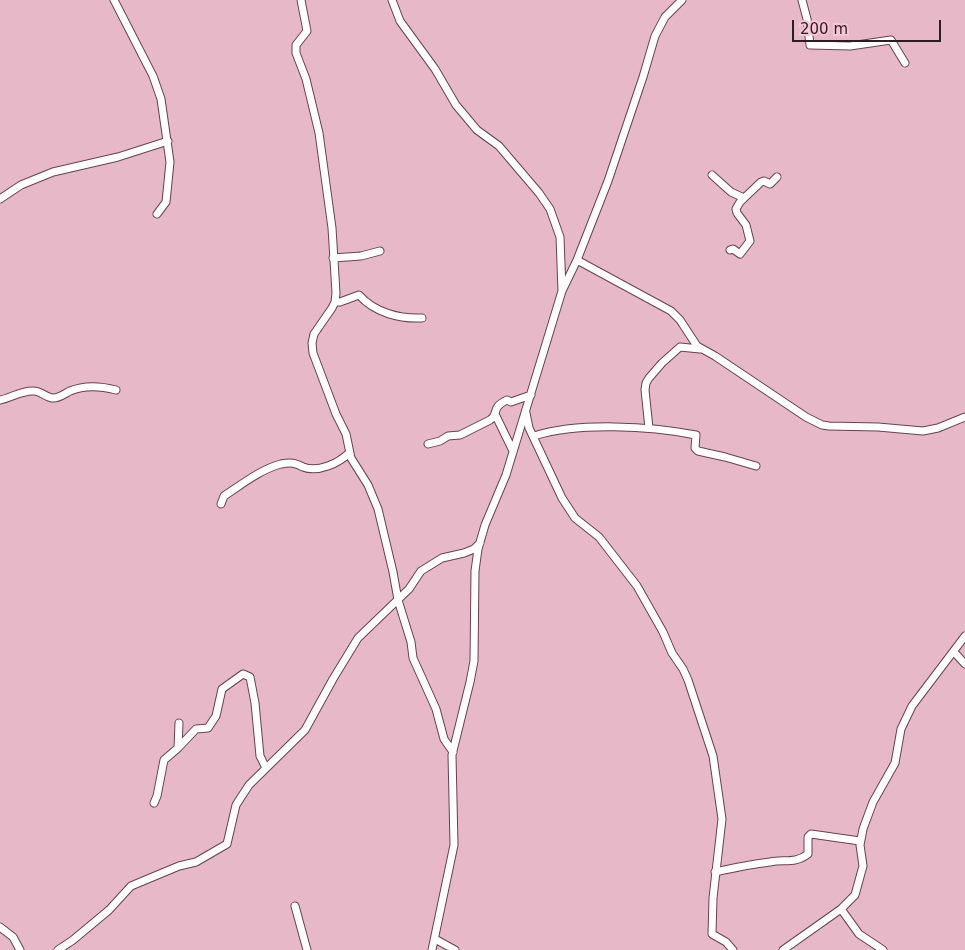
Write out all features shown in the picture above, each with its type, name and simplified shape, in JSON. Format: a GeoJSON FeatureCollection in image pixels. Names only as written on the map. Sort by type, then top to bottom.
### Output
{"type":"FeatureCollection","features":[{"type":"Feature","properties":{"kind":"street"},"geometry":{"type":"LineString","coordinates":[[114,0],[154,76],[161,99],[170,162],[165,204],[157,214]]}},
{"type":"Feature","properties":{"kind":"street"},"geometry":{"type":"LineString","coordinates":[[301,0],[307,31],[296,45],[296,52],[306,79],[318,133],[332,228],[335,302],[328,315],[316,330],[312,347],[326,390],[347,437],[350,453],[368,485],[378,509],[398,600],[408,630],[416,666],[436,709],[444,740],[453,752]]}},
{"type":"Feature","properties":{"kind":"street"},"geometry":{"type":"LineString","coordinates":[[392,0],[400,21],[435,69],[456,105],[477,130],[499,146],[539,193],[550,209],[560,237],[562,291]]}},
{"type":"Feature","properties":{"kind":"street"},"geometry":{"type":"LineString","coordinates":[[432,950],[454,839],[453,752],[474,661],[475,571],[480,543],[485,525],[502,486],[526,413],[562,291],[578,260],[618,153],[655,36],[665,17],[682,0]]}},
{"type":"Feature","properties":{"kind":"street"},"geometry":{"type":"LineString","coordinates":[[802,0],[808,19],[810,45],[850,46],[891,40],[905,62]]}},
{"type":"Feature","properties":{"kind":"street"},"geometry":{"type":"LineString","coordinates":[[0,199],[21,185],[53,172],[112,158],[168,141]]}},
{"type":"Feature","properties":{"kind":"street"},"geometry":{"type":"LineString","coordinates":[[712,175],[731,192],[744,198]]}},
{"type":"Feature","properties":{"kind":"street"},"geometry":{"type":"LineString","coordinates":[[730,250],[734,249],[740,254],[750,241],[746,225],[736,209],[744,198],[761,182],[764,181],[770,184],[777,177]]}},
{"type":"Feature","properties":{"kind":"street"},"geometry":{"type":"LineString","coordinates":[[333,258],[361,256],[380,251]]}},
{"type":"Feature","properties":{"kind":"street"},"geometry":{"type":"LineString","coordinates":[[578,260],[671,311],[680,320],[697,346],[806,417],[822,425],[928,431],[965,417]]}},
{"type":"Feature","properties":{"kind":"street"},"geometry":{"type":"LineString","coordinates":[[335,302],[359,295],[373,308],[410,318],[422,318]]}},
{"type":"Feature","properties":{"kind":"street"},"geometry":{"type":"LineString","coordinates":[[649,428],[644,390],[646,383],[667,358],[680,347],[689,343],[690,336]]}},
{"type":"Feature","properties":{"kind":"street"},"geometry":{"type":"LineString","coordinates":[[683,347],[703,349]]}},
{"type":"Feature","properties":{"kind":"street"},"geometry":{"type":"LineString","coordinates":[[0,400],[34,390],[52,398],[86,388],[103,387],[116,390]]}},
{"type":"Feature","properties":{"kind":"street"},"geometry":{"type":"LineString","coordinates":[[428,444],[440,441],[448,436],[460,435],[490,420],[499,404],[507,400],[511,402],[531,396]]}},
{"type":"Feature","properties":{"kind":"street"},"geometry":{"type":"LineString","coordinates":[[526,413],[533,435],[570,512],[599,537],[637,586],[663,632],[676,661],[685,673],[713,756],[722,819],[715,872],[712,934],[726,942],[733,950]]}},
{"type":"Feature","properties":{"kind":"street"},"geometry":{"type":"LineString","coordinates":[[495,414],[513,451]]}},
{"type":"Feature","properties":{"kind":"street"},"geometry":{"type":"LineString","coordinates":[[518,436],[588,428],[667,429],[696,434],[696,450],[756,466]]}},
{"type":"Feature","properties":{"kind":"street"},"geometry":{"type":"LineString","coordinates":[[221,504],[224,496],[271,467],[294,462],[313,469],[338,462],[350,453]]}},
{"type":"Feature","properties":{"kind":"street"},"geometry":{"type":"LineString","coordinates":[[58,950],[109,910],[131,886],[179,866],[196,862],[227,844],[234,812],[240,799],[249,785],[305,730],[358,638],[409,589],[417,575],[442,558],[474,549],[480,543]]}},
{"type":"Feature","properties":{"kind":"street"},"geometry":{"type":"LineString","coordinates":[[783,950],[841,909],[853,898],[859,884],[863,866],[860,841],[865,821],[873,802],[895,763],[900,732],[907,714],[965,636]]}},
{"type":"Feature","properties":{"kind":"street"},"geometry":{"type":"LineString","coordinates":[[954,652],[965,664]]}},
{"type":"Feature","properties":{"kind":"street"},"geometry":{"type":"LineString","coordinates":[[154,803],[164,760],[196,729],[208,728],[216,716],[222,689],[243,674],[250,677],[255,703],[260,756],[266,768]]}},
{"type":"Feature","properties":{"kind":"street"},"geometry":{"type":"LineString","coordinates":[[178,748],[179,723]]}},
{"type":"Feature","properties":{"kind":"street"},"geometry":{"type":"LineString","coordinates":[[715,872],[774,861],[788,862],[804,857],[808,854],[808,837],[811,834],[860,841]]}},
{"type":"Feature","properties":{"kind":"street"},"geometry":{"type":"LineString","coordinates":[[295,906],[307,950]]}},
{"type":"Feature","properties":{"kind":"street"},"geometry":{"type":"LineString","coordinates":[[841,909],[859,934],[883,950]]}},
{"type":"Feature","properties":{"kind":"street"},"geometry":{"type":"LineString","coordinates":[[0,927],[13,937],[20,950]]}},
{"type":"Feature","properties":{"kind":"street"},"geometry":{"type":"LineString","coordinates":[[435,939],[455,950]]}}]}
